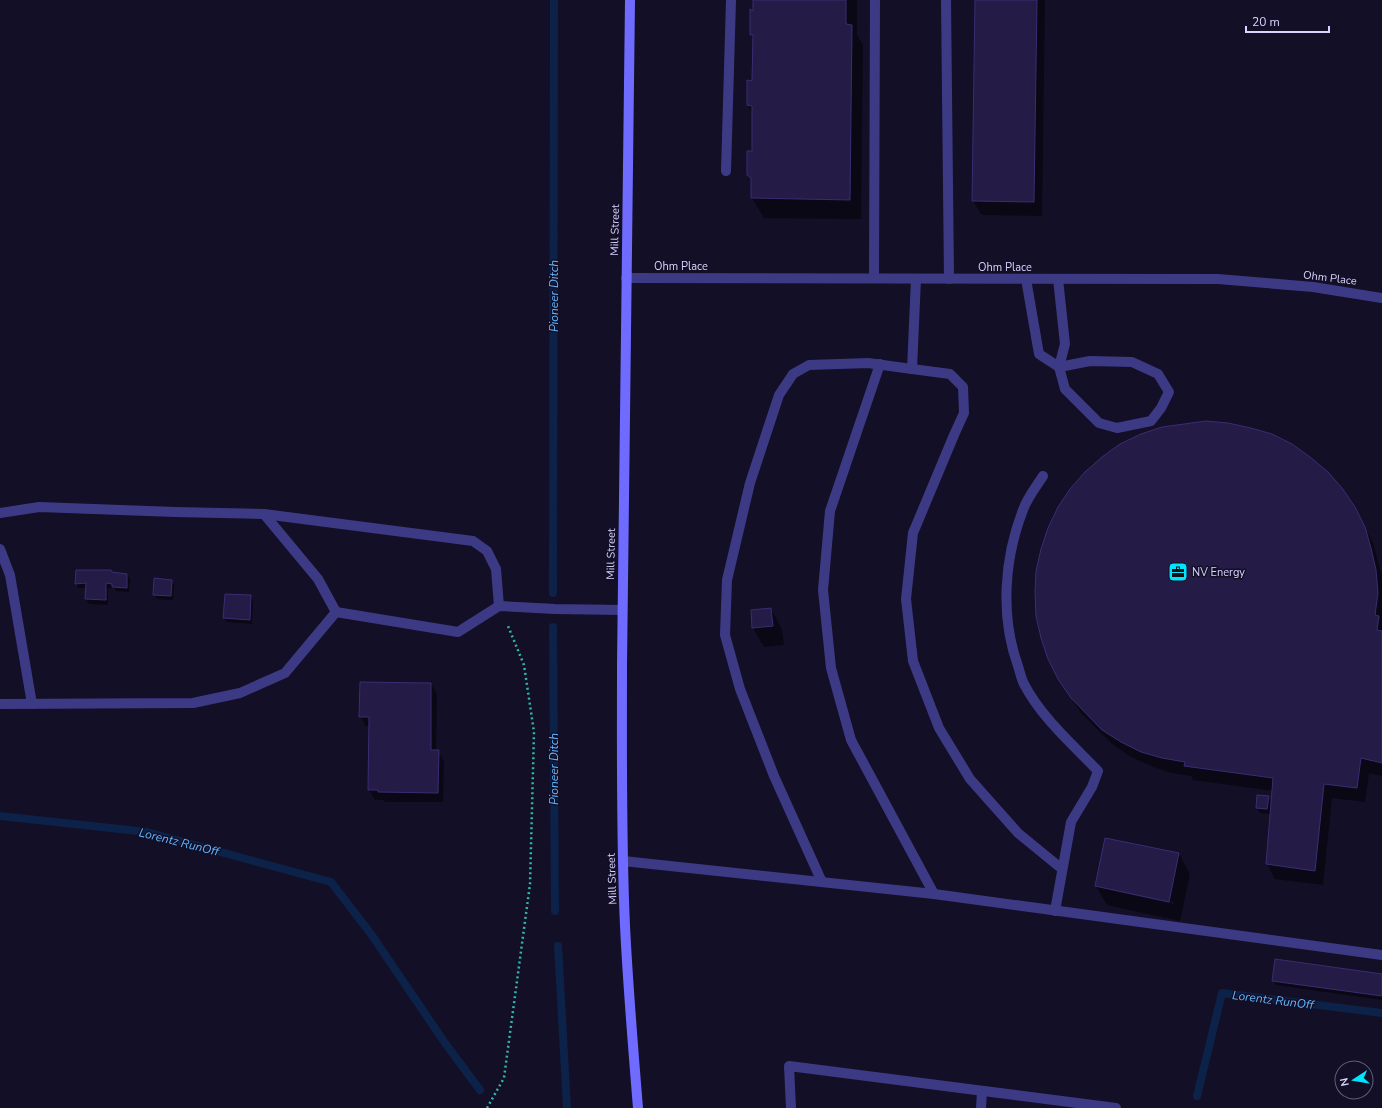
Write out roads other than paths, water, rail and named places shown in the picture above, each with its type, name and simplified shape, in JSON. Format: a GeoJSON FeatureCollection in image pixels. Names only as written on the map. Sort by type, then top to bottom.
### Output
{"type":"FeatureCollection","features":[{"type":"Feature","properties":{"kind":"main road","name":"Mill Street"},"geometry":{"type":"LineString","coordinates":[[630,0],[622,610],[622,754],[623,861],[628,988],[638,1108]]}},
{"type":"Feature","properties":{"kind":"street"},"geometry":{"type":"LineString","coordinates":[[726,171],[731,0]]}},
{"type":"Feature","properties":{"kind":"street"},"geometry":{"type":"LineString","coordinates":[[874,278],[875,0]]}},
{"type":"Feature","properties":{"kind":"street"},"geometry":{"type":"LineString","coordinates":[[946,0],[949,279]]}},
{"type":"Feature","properties":{"kind":"street","name":"Ohm Place"},"geometry":{"type":"LineString","coordinates":[[626,278],[1218,279],[1313,287],[1382,298]]}},
{"type":"Feature","properties":{"kind":"street"},"geometry":{"type":"LineString","coordinates":[[912,369],[916,279]]}},
{"type":"Feature","properties":{"kind":"street"},"geometry":{"type":"LineString","coordinates":[[1026,279],[1040,354],[1059,367],[1090,361],[1132,362],[1158,374],[1169,392],[1161,408],[1151,421],[1117,428],[1099,423],[1065,389],[1059,367],[1066,344],[1058,279]]}},
{"type":"Feature","properties":{"kind":"street"},"geometry":{"type":"LineString","coordinates":[[822,882],[774,776],[740,689],[725,634],[726,580],[750,484],[779,395],[793,374],[809,365],[868,363],[950,374],[963,387],[964,413],[913,533],[906,599],[913,661],[939,728],[970,780],[1018,833],[1062,869]]}},
{"type":"Feature","properties":{"kind":"street"},"geometry":{"type":"LineString","coordinates":[[880,364],[830,511],[824,590],[831,668],[851,740],[934,894]]}},
{"type":"Feature","properties":{"kind":"street"},"geometry":{"type":"LineString","coordinates":[[1043,476],[1023,508],[1013,540],[1007,580],[1006,615],[1012,650],[1024,683],[1040,708],[1049,720],[1098,771],[1092,787],[1071,822],[1055,911]]}},
{"type":"Feature","properties":{"kind":"street"},"geometry":{"type":"LineString","coordinates":[[0,513],[39,507],[264,514],[473,540],[487,551],[496,569],[499,606]]}},
{"type":"Feature","properties":{"kind":"street"},"geometry":{"type":"LineString","coordinates":[[264,514],[318,580],[336,612]]}},
{"type":"Feature","properties":{"kind":"street"},"geometry":{"type":"LineString","coordinates":[[0,549],[10,575],[32,704]]}},
{"type":"Feature","properties":{"kind":"street"},"geometry":{"type":"LineString","coordinates":[[336,612],[458,632],[499,606],[622,610]]}},
{"type":"Feature","properties":{"kind":"street"},"geometry":{"type":"LineString","coordinates":[[0,704],[194,703],[240,693],[285,673],[336,612]]}},
{"type":"Feature","properties":{"kind":"street"},"geometry":{"type":"LineString","coordinates":[[623,861],[934,894],[1382,955]]}},
{"type":"Feature","properties":{"kind":"street"},"geometry":{"type":"LineString","coordinates":[[791,1108],[789,1066],[1116,1108]]}},
{"type":"Feature","properties":{"kind":"street"},"geometry":{"type":"LineString","coordinates":[[981,1108],[982,1090]]}},
{"type":"Feature","properties":{"kind":"waterway","name":"Pioneer Ditch"},"geometry":{"type":"LineString","coordinates":[[553,593],[554,0]]}},
{"type":"Feature","properties":{"kind":"waterway","name":"Pioneer Ditch"},"geometry":{"type":"LineString","coordinates":[[553,627],[555,911]]}},
{"type":"Feature","properties":{"kind":"waterway","name":"Lorentz RunOff"},"geometry":{"type":"LineString","coordinates":[[0,816],[147,832],[331,882],[371,934],[445,1043],[480,1090]]}},
{"type":"Feature","properties":{"kind":"waterway","name":"Pioneer Ditch"},"geometry":{"type":"LineString","coordinates":[[558,946],[567,1108]]}},
{"type":"Feature","properties":{"kind":"waterway","name":"Lorentz RunOff"},"geometry":{"type":"LineString","coordinates":[[1197,1096],[1222,993],[1382,1013]]}},
{"type":"Feature","properties":{"kind":"place","name":"NV Energy"},"geometry":{"type":"Point","coordinates":[1178,572]}}]}
